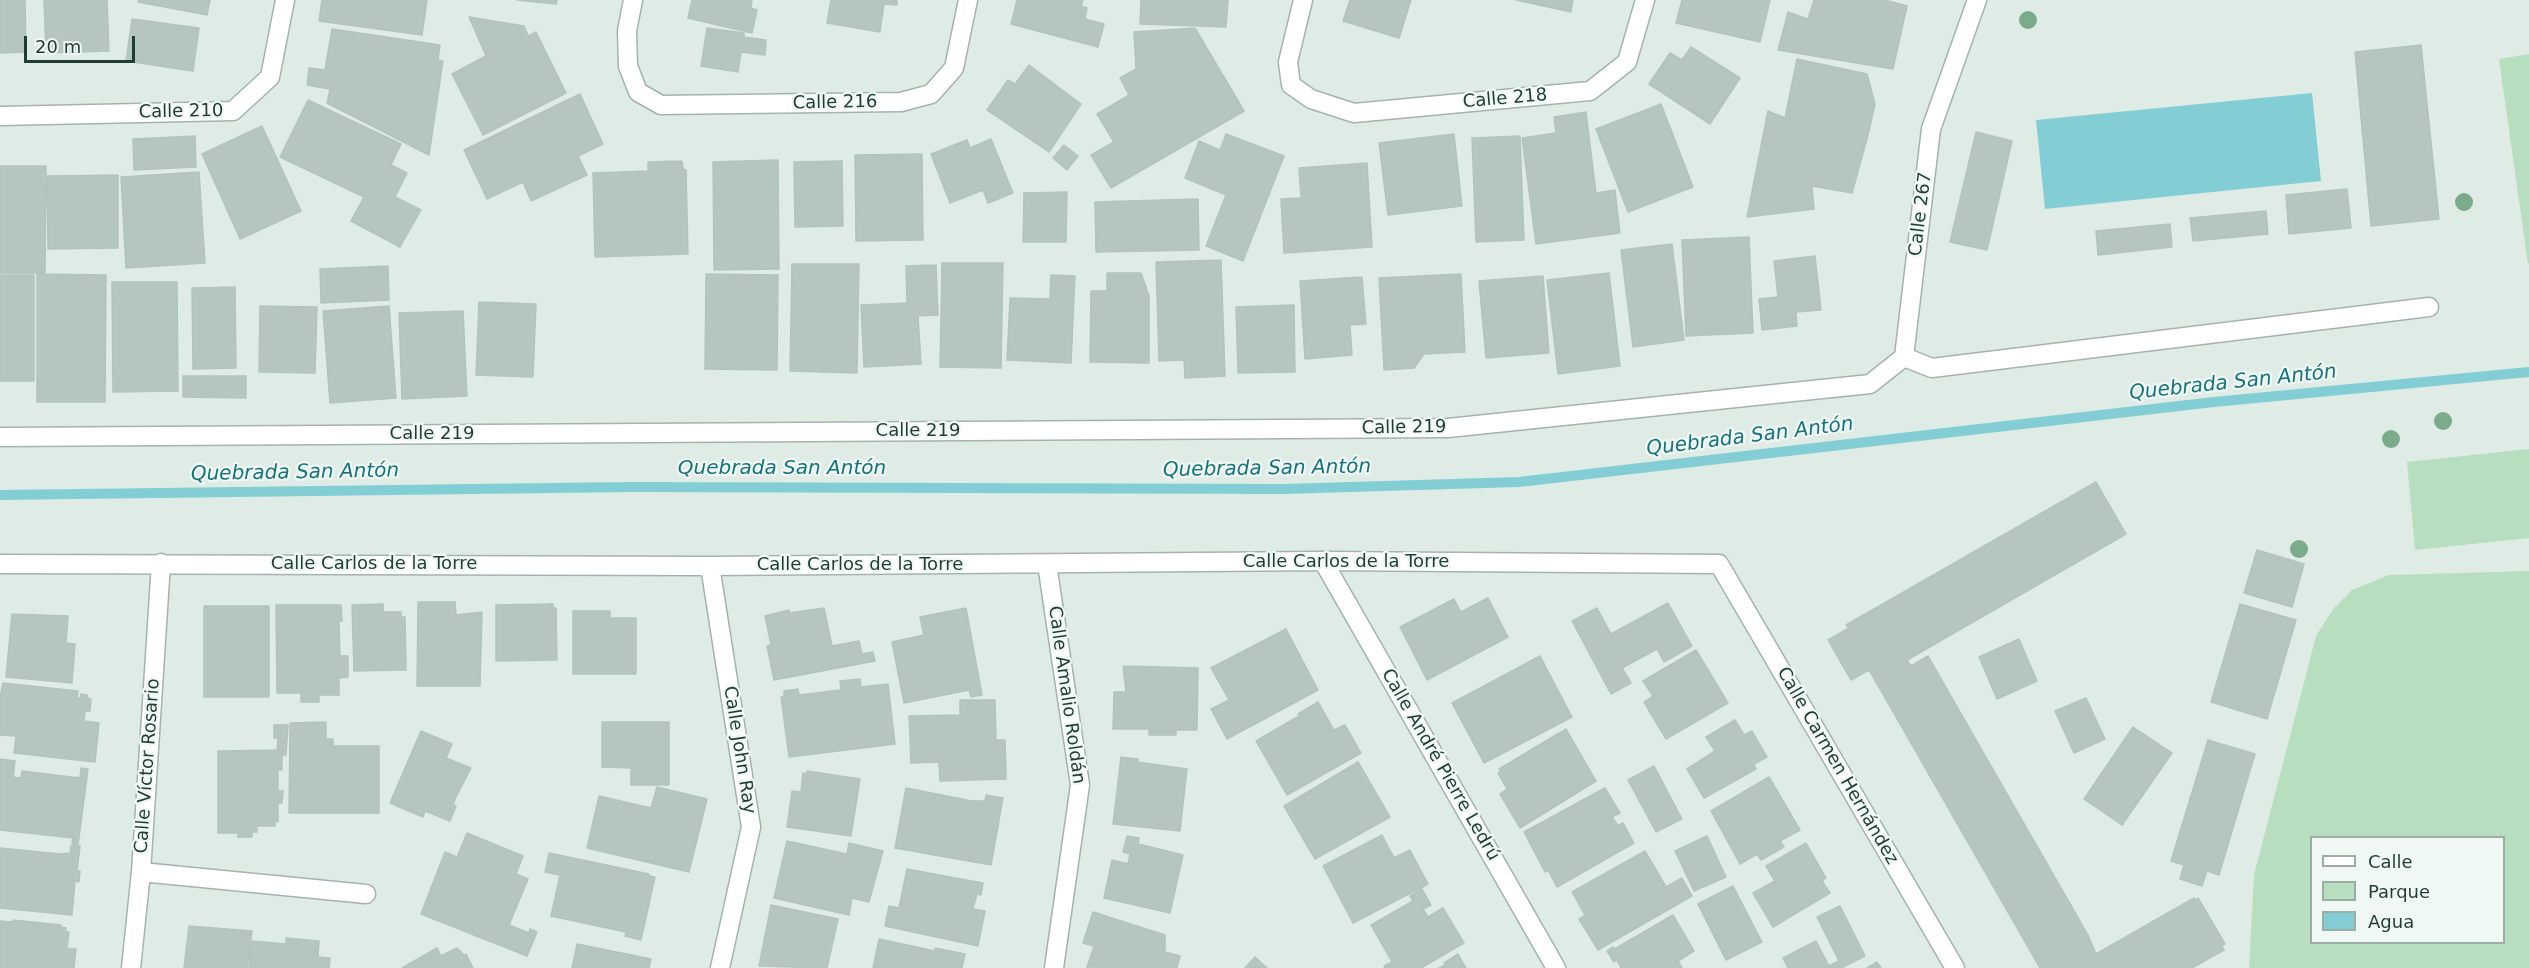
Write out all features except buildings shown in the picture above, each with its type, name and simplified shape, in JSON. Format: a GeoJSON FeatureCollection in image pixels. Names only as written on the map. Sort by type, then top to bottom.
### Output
{"type":"FeatureCollection","features":[{"type":"Feature","properties":{"kind":"street","name":"Calle 210"},"geometry":{"type":"LineString","coordinates":[[0,116],[233,111],[270,77],[285,0]]}},
{"type":"Feature","properties":{"kind":"street","name":"Calle 216"},"geometry":{"type":"LineString","coordinates":[[633,0],[627,31],[628,66],[638,92],[660,105],[901,102],[931,94],[954,68],[968,0]]}},
{"type":"Feature","properties":{"kind":"street","name":"Calle 218"},"geometry":{"type":"LineString","coordinates":[[1303,0],[1288,62],[1291,85],[1311,99],[1354,113],[1590,91],[1627,62],[1645,0]]}},
{"type":"Feature","properties":{"kind":"street","name":"Calle 267"},"geometry":{"type":"LineString","coordinates":[[1904,357],[1931,129],[1977,0]]}},
{"type":"Feature","properties":{"kind":"street"},"geometry":{"type":"LineString","coordinates":[[1904,357],[1932,368],[2429,307]]}},
{"type":"Feature","properties":{"kind":"street","name":"Calle 219"},"geometry":{"type":"LineString","coordinates":[[0,436],[1448,428],[1870,384],[1904,357]]}},
{"type":"Feature","properties":{"kind":"street","name":"Calle Carlos de la Torre"},"geometry":{"type":"LineString","coordinates":[[0,564],[710,566],[1323,561],[1719,564]]}},
{"type":"Feature","properties":{"kind":"street","name":"Calle André Pierre Ledrú"},"geometry":{"type":"LineString","coordinates":[[1323,561],[1556,968]]}},
{"type":"Feature","properties":{"kind":"street","name":"Calle Víctor Rosario"},"geometry":{"type":"LineString","coordinates":[[131,968],[141,872],[161,563]]}},
{"type":"Feature","properties":{"kind":"street","name":"Calle Amalio Roldán"},"geometry":{"type":"LineString","coordinates":[[1047,564],[1080,785],[1054,968]]}},
{"type":"Feature","properties":{"kind":"street","name":"Calle Carmen Hernández"},"geometry":{"type":"LineString","coordinates":[[1719,564],[1955,968]]}},
{"type":"Feature","properties":{"kind":"street","name":"Calle John Ray"},"geometry":{"type":"LineString","coordinates":[[710,566],[751,827],[720,968]]}},
{"type":"Feature","properties":{"kind":"street"},"geometry":{"type":"LineString","coordinates":[[141,872],[366,894]]}},
{"type":"Feature","properties":{"kind":"green space"},"geometry":{"type":"Polygon","coordinates":[[[2529,54],[2529,263],[2528,264],[2499,59],[2529,54]]]}},
{"type":"Feature","properties":{"kind":"green space"},"geometry":{"type":"Polygon","coordinates":[[[2529,449],[2529,538],[2415,550],[2407,462],[2529,449]]]}},
{"type":"Feature","properties":{"kind":"green space"},"geometry":{"type":"Polygon","coordinates":[[[2529,571],[2529,968],[2249,968],[2254,875],[2316,636],[2334,608],[2352,590],[2389,575],[2529,571]]]}},
{"type":"Feature","properties":{"kind":"water"},"geometry":{"type":"Polygon","coordinates":[[[2312,93],[2321,181],[2045,209],[2036,120],[2312,93]]]}},
{"type":"Feature","properties":{"kind":"waterway","name":"Quebrada San Antón"},"geometry":{"type":"LineString","coordinates":[[0,495],[631,487],[1283,489],[1519,482],[2214,402],[2529,372]]}}]}
